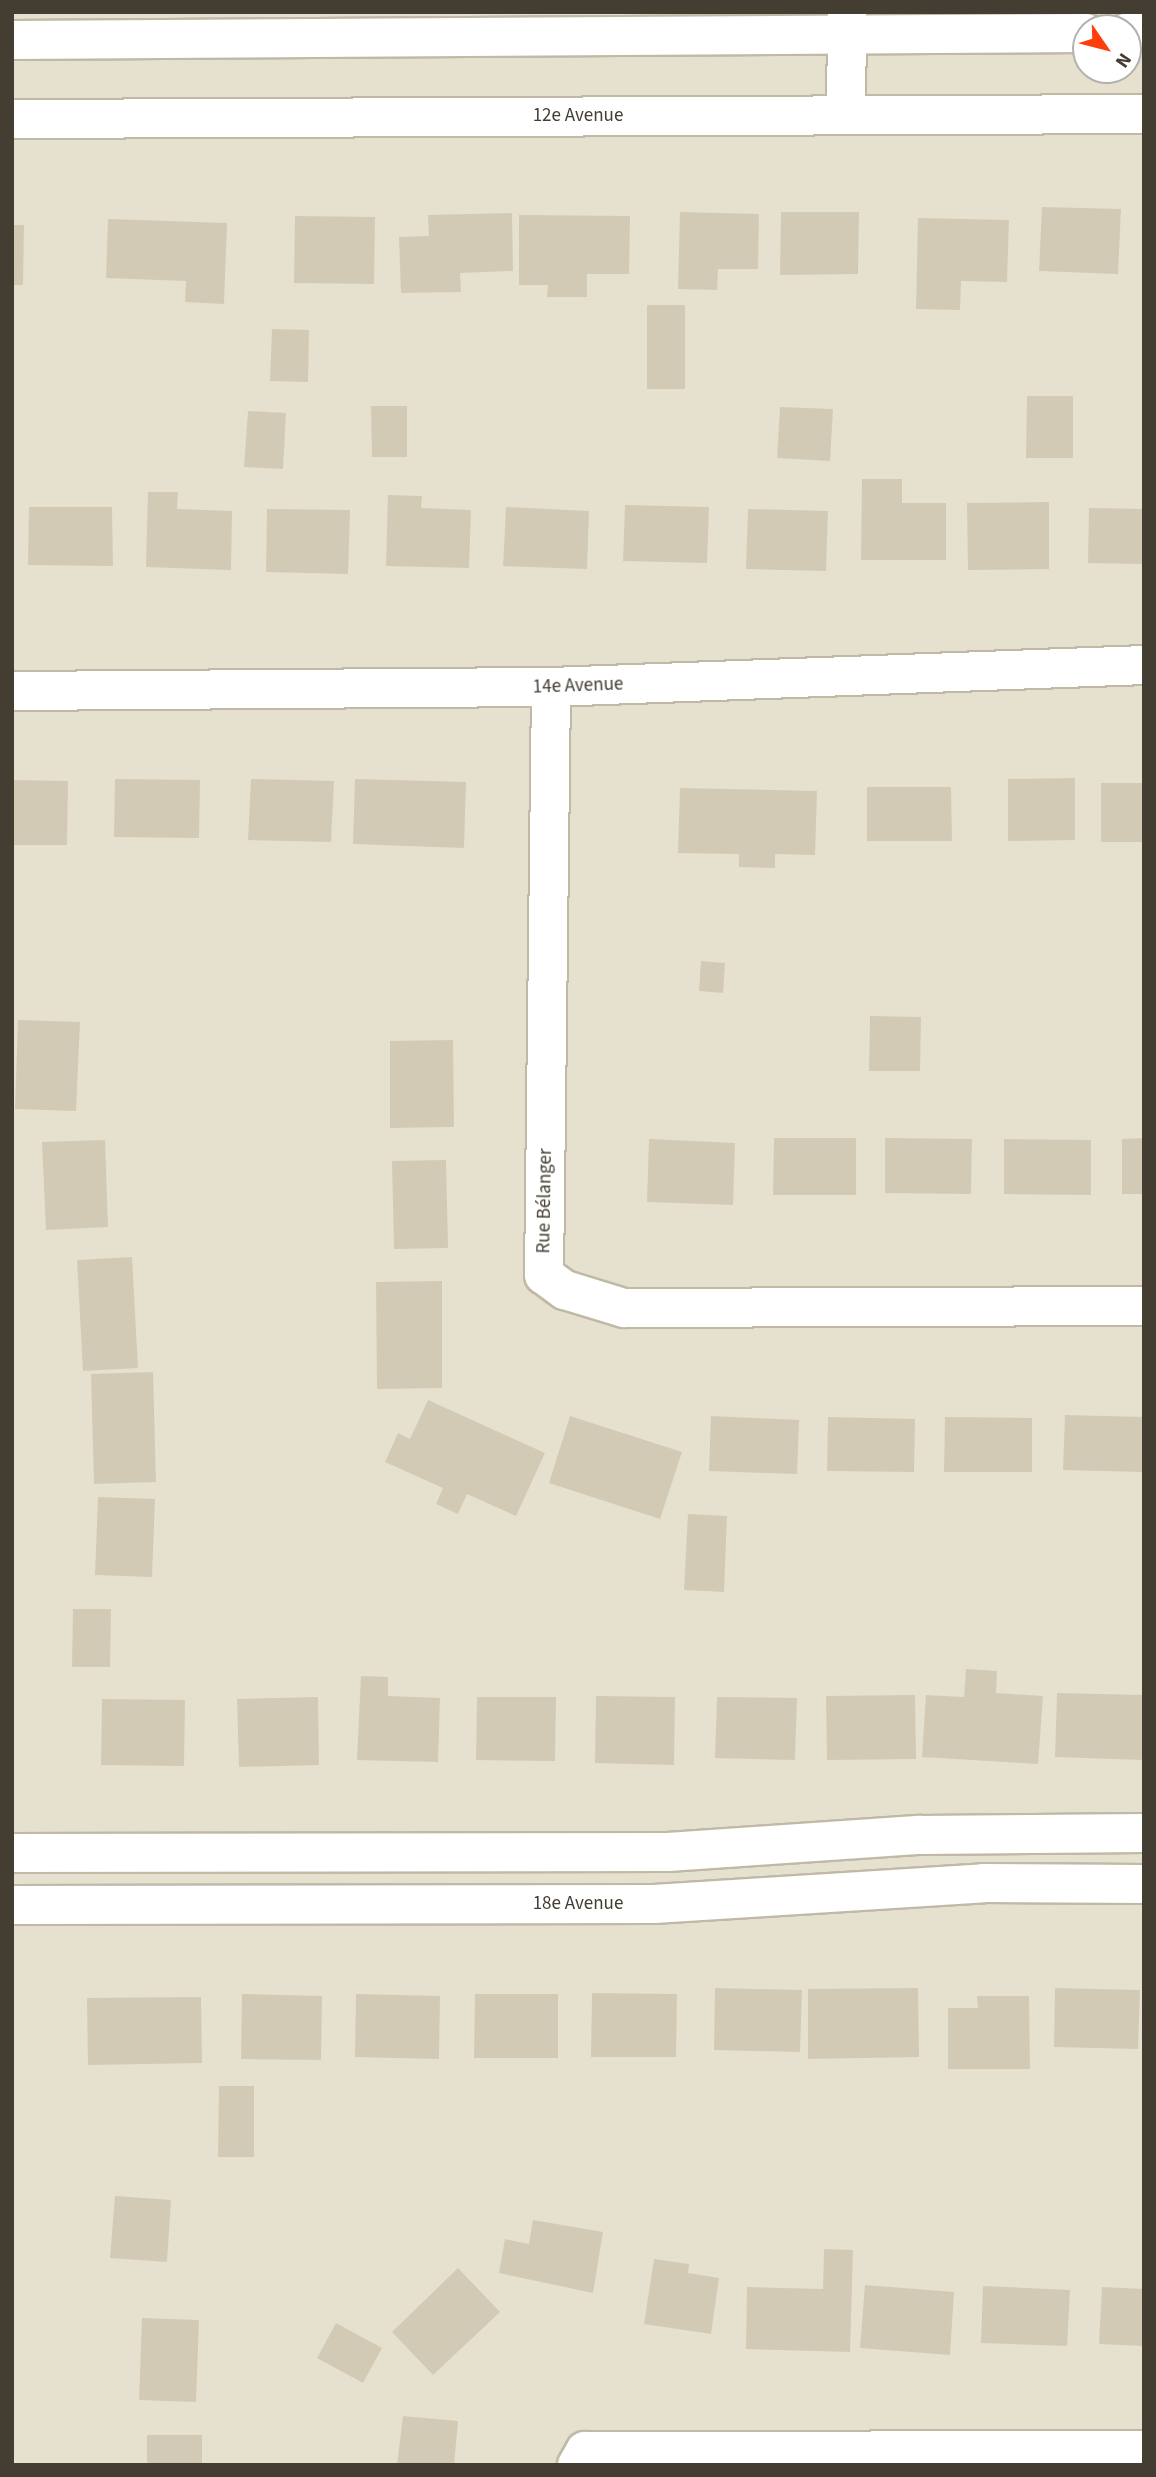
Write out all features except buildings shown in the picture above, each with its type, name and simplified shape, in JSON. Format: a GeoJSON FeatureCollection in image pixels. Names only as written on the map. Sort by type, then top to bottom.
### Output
{"type":"FeatureCollection","features":[{"type":"Feature","properties":{"kind":"street"},"geometry":{"type":"LineString","coordinates":[[12,40],[848,24],[1072,32]]}},
{"type":"Feature","properties":{"kind":"street"},"geometry":{"type":"LineString","coordinates":[[846,115],[848,24]]}},
{"type":"Feature","properties":{"kind":"street","name":"12e Avenue"},"geometry":{"type":"LineString","coordinates":[[12,119],[1144,114]]}},
{"type":"Feature","properties":{"kind":"street","name":"14e Avenue"},"geometry":{"type":"LineString","coordinates":[[12,691],[551,687],[1144,665]]}},
{"type":"Feature","properties":{"kind":"street","name":"Rue Bélanger"},"geometry":{"type":"LineString","coordinates":[[551,687],[544,1275],[565,1290],[624,1308],[1144,1306]]}},
{"type":"Feature","properties":{"kind":"street"},"geometry":{"type":"LineString","coordinates":[[12,1853],[717,1851],[920,1835],[1144,1833]]}},
{"type":"Feature","properties":{"kind":"street","name":"18e Avenue"},"geometry":{"type":"LineString","coordinates":[[12,1905],[654,1904],[984,1883],[1144,1884]]}},
{"type":"Feature","properties":{"kind":"street"},"geometry":{"type":"LineString","coordinates":[[577,2465],[585,2451],[1144,2450]]}},
{"type":"Feature","properties":{"kind":"shaded area"},"geometry":{"type":"Polygon","coordinates":[[[12,12],[1144,12],[1144,2465],[12,2465],[12,12]]]}}]}
